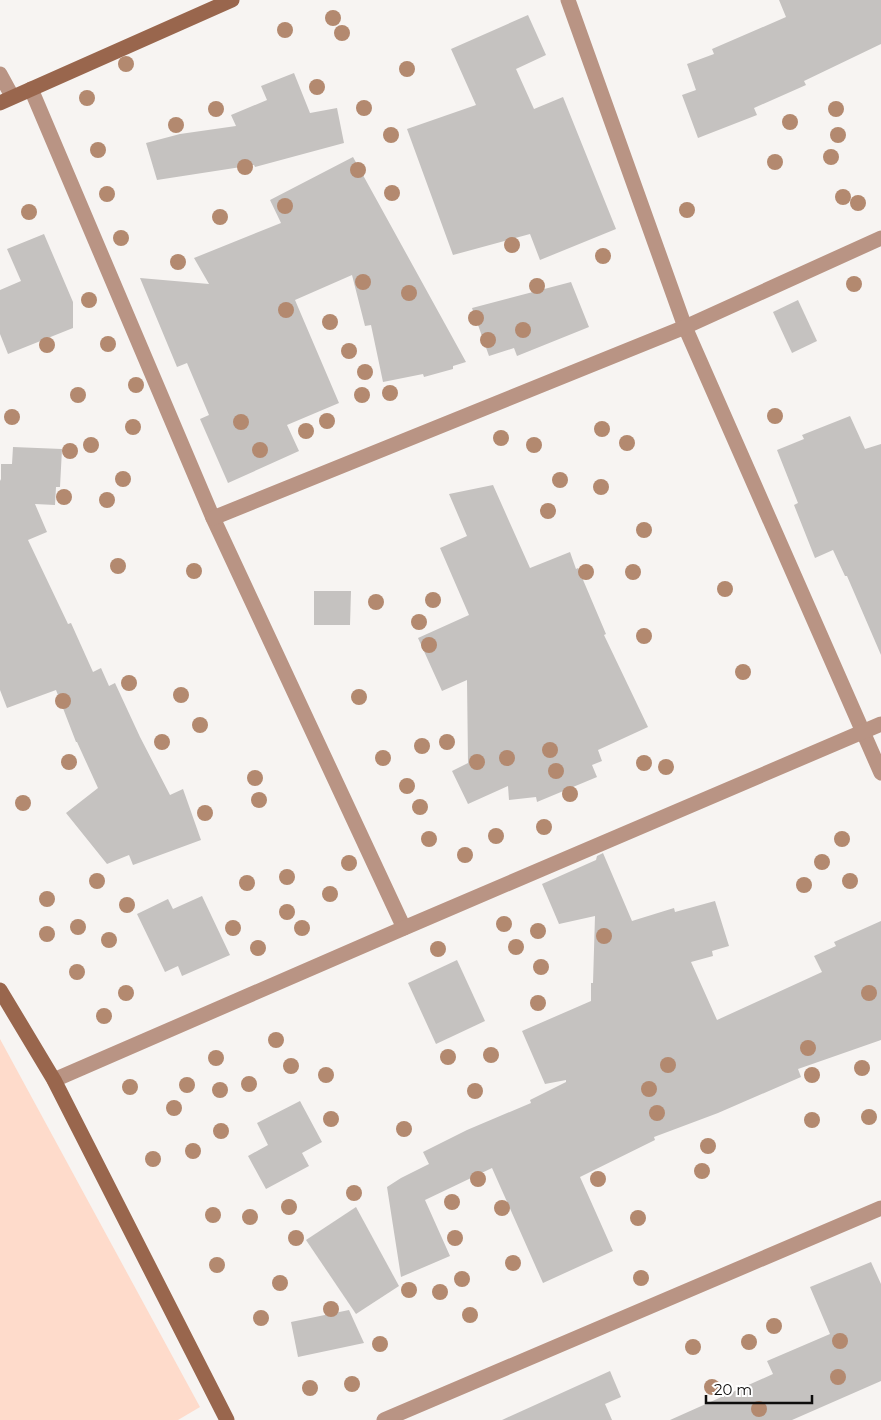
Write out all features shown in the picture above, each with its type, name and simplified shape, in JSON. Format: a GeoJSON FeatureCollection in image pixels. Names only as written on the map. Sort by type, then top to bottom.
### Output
{"type":"FeatureCollection","features":[{"type":"Feature","properties":{"kind":"street"},"geometry":{"type":"LineString","coordinates":[[0,74],[6,99],[232,0]]}},
{"type":"Feature","properties":{"kind":"street"},"geometry":{"type":"LineString","coordinates":[[568,0],[685,327],[881,773]]}},
{"type":"Feature","properties":{"kind":"street"},"geometry":{"type":"LineString","coordinates":[[31,89],[213,518],[404,928]]}},
{"type":"Feature","properties":{"kind":"street"},"geometry":{"type":"LineString","coordinates":[[213,518],[685,327],[881,238]]}},
{"type":"Feature","properties":{"kind":"street"},"geometry":{"type":"LineString","coordinates":[[54,1080],[881,724]]}},
{"type":"Feature","properties":{"kind":"street"},"geometry":{"type":"LineString","coordinates":[[0,990],[54,1080],[226,1420]]}},
{"type":"Feature","properties":{"kind":"street"},"geometry":{"type":"LineString","coordinates":[[384,1420],[881,1208]]}},
{"type":"Feature","properties":{"kind":"shaded area"},"geometry":{"type":"Polygon","coordinates":[[[0,1039],[200,1407],[178,1420],[0,1420],[0,1039]]]}},
{"type":"Feature","properties":{"kind":"building"},"geometry":{"type":"Polygon","coordinates":[[[779,0],[881,0],[881,44],[804,81],[806,85],[754,108],[757,115],[698,138],[682,95],[696,90],[687,64],[714,54],[712,49],[786,17],[779,0]]]}},
{"type":"Feature","properties":{"kind":"building"},"geometry":{"type":"Polygon","coordinates":[[[528,15],[546,55],[516,69],[534,109],[563,97],[616,229],[540,260],[530,234],[453,255],[407,129],[476,105],[451,49],[528,15]]]}},
{"type":"Feature","properties":{"kind":"building"},"geometry":{"type":"Polygon","coordinates":[[[294,73],[310,113],[337,108],[344,143],[255,167],[254,165],[157,180],[146,143],[180,134],[236,126],[231,115],[267,100],[261,86],[294,73]]]}},
{"type":"Feature","properties":{"kind":"building"},"geometry":{"type":"Polygon","coordinates":[[[353,157],[466,362],[453,366],[453,369],[424,377],[423,374],[383,382],[371,325],[365,326],[352,275],[295,300],[339,403],[287,425],[299,451],[228,483],[200,419],[209,415],[187,363],[177,367],[140,278],[209,284],[194,258],[281,223],[270,200],[353,157]]]}},
{"type":"Feature","properties":{"kind":"building"},"geometry":{"type":"Polygon","coordinates":[[[44,234],[73,302],[73,328],[8,354],[0,334],[0,290],[21,281],[7,249],[44,234]]]}},
{"type":"Feature","properties":{"kind":"building"},"geometry":{"type":"Polygon","coordinates":[[[571,282],[589,327],[517,356],[514,348],[489,356],[472,308],[571,282]]]}},
{"type":"Feature","properties":{"kind":"building"},"geometry":{"type":"Polygon","coordinates":[[[798,300],[817,341],[792,353],[773,312],[798,300]]]}},
{"type":"Feature","properties":{"kind":"building"},"geometry":{"type":"Polygon","coordinates":[[[850,416],[865,449],[881,444],[881,655],[847,576],[845,576],[833,550],[815,558],[794,505],[798,503],[777,450],[804,439],[802,435],[850,416]]]}},
{"type":"Feature","properties":{"kind":"building"},"geometry":{"type":"Polygon","coordinates":[[[13,447],[62,449],[60,487],[56,487],[55,505],[35,504],[47,532],[28,540],[68,624],[71,623],[93,672],[101,668],[109,686],[115,683],[170,795],[183,789],[201,840],[133,865],[129,855],[107,864],[66,813],[98,788],[76,742],[56,690],[7,708],[0,690],[0,479],[1,481],[1,464],[12,464],[13,447]]]}},
{"type":"Feature","properties":{"kind":"building"},"geometry":{"type":"Polygon","coordinates":[[[493,485],[530,568],[570,552],[606,634],[604,635],[648,727],[598,750],[602,761],[592,765],[597,777],[537,802],[536,797],[509,800],[508,786],[468,804],[452,771],[468,763],[467,680],[442,691],[418,638],[469,615],[440,548],[467,536],[449,494],[493,485]]]}},
{"type":"Feature","properties":{"kind":"building"},"geometry":{"type":"Polygon","coordinates":[[[314,591],[351,591],[350,625],[314,625],[314,591]]]}},
{"type":"Feature","properties":{"kind":"building"},"geometry":{"type":"Polygon","coordinates":[[[603,853],[632,921],[674,908],[675,912],[715,901],[729,946],[712,951],[713,956],[691,962],[717,1020],[822,972],[814,956],[836,946],[834,942],[881,921],[881,1040],[798,1069],[801,1077],[718,1113],[654,1137],[655,1140],[580,1177],[613,1251],[543,1283],[492,1168],[425,1200],[450,1256],[401,1277],[387,1187],[429,1164],[423,1152],[467,1130],[531,1103],[530,1100],[566,1082],[566,1080],[545,1084],[522,1031],[591,1001],[595,916],[559,924],[542,884],[596,860],[597,856],[603,853]]]}},
{"type":"Feature","properties":{"kind":"building"},"geometry":{"type":"Polygon","coordinates":[[[202,896],[230,955],[182,976],[178,966],[165,972],[137,914],[168,899],[173,909],[202,896]]]}},
{"type":"Feature","properties":{"kind":"building"},"geometry":{"type":"Polygon","coordinates":[[[457,960],[485,1021],[436,1044],[408,983],[457,960]]]}},
{"type":"Feature","properties":{"kind":"building"},"geometry":{"type":"Polygon","coordinates":[[[300,1101],[322,1142],[302,1153],[309,1166],[266,1189],[248,1156],[268,1145],[257,1123],[300,1101]]]}},
{"type":"Feature","properties":{"kind":"building"},"geometry":{"type":"Polygon","coordinates":[[[356,1207],[399,1286],[356,1314],[306,1240],[356,1207]]]}},
{"type":"Feature","properties":{"kind":"building"},"geometry":{"type":"Polygon","coordinates":[[[871,1262],[881,1284],[881,1381],[792,1420],[670,1420],[773,1374],[767,1361],[830,1334],[810,1287],[871,1262]]]}},
{"type":"Feature","properties":{"kind":"building"},"geometry":{"type":"Polygon","coordinates":[[[349,1310],[364,1343],[298,1357],[291,1322],[349,1310]]]}},
{"type":"Feature","properties":{"kind":"building"},"geometry":{"type":"Polygon","coordinates":[[[610,1371],[621,1397],[605,1404],[612,1420],[502,1420],[610,1371]]]}}]}
